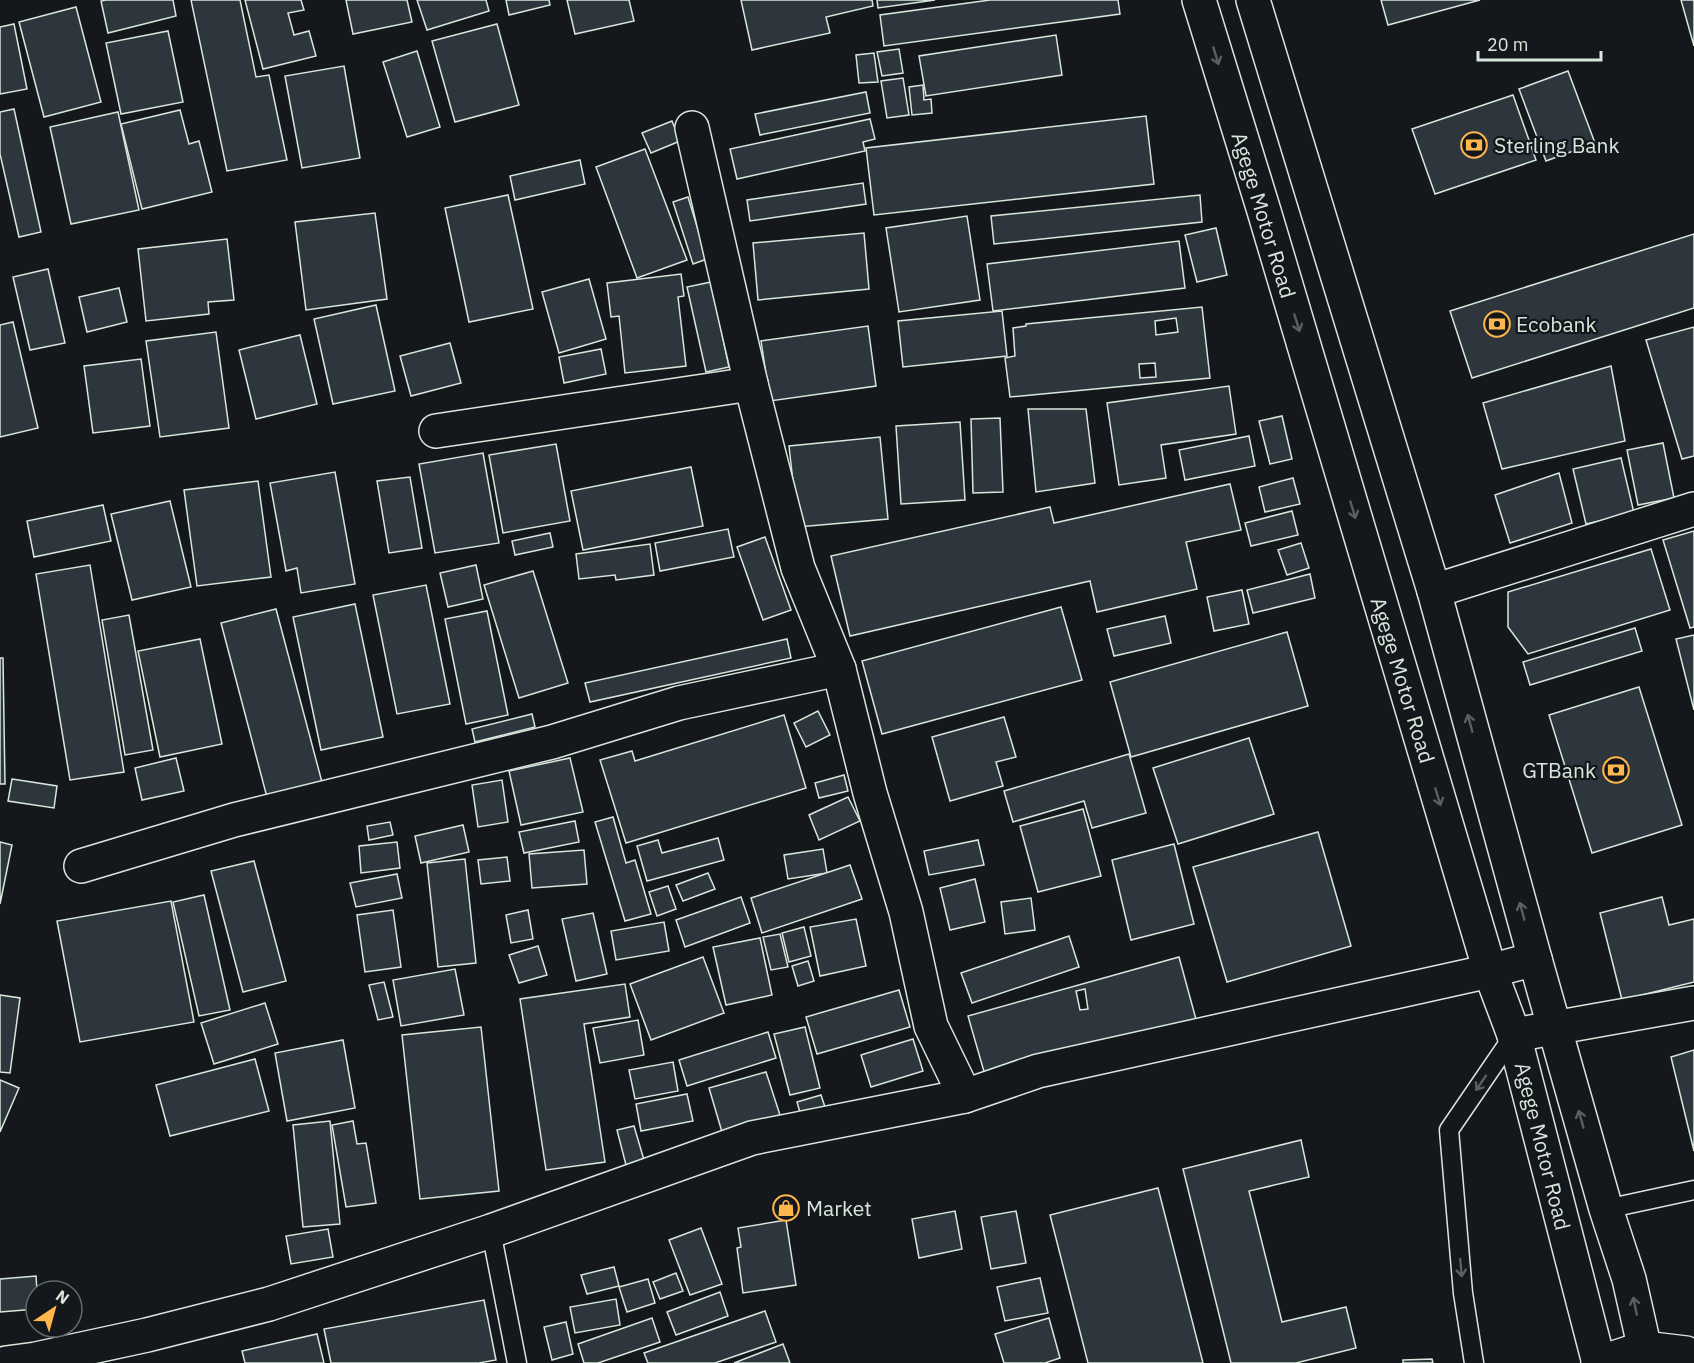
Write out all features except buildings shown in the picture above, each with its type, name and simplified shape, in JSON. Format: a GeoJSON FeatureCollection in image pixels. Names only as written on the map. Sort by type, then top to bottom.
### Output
{"type":"FeatureCollection","features":[{"type":"Feature","properties":{"kind":"main road","name":"Agege Motor Road"},"geometry":{"type":"LineString","coordinates":[[1199,0],[1490,971],[1514,1035],[1599,1363]]}},
{"type":"Feature","properties":{"kind":"main road","name":"Agege Motor Road"},"geometry":{"type":"LineString","coordinates":[[1253,0],[1434,591],[1535,959],[1606,1209],[1629,1279],[1646,1356]]}},
{"type":"Feature","properties":{"kind":"main road"},"geometry":{"type":"LineString","coordinates":[[692,128],[751,384],[798,568],[839,669],[870,794],[906,912],[931,1026],[964,1096]]}},
{"type":"Feature","properties":{"kind":"main road"},"geometry":{"type":"LineString","coordinates":[[436,432],[751,384]]}},
{"type":"Feature","properties":{"kind":"main road"},"geometry":{"type":"LineString","coordinates":[[1434,591],[1694,509]]}},
{"type":"Feature","properties":{"kind":"main road"},"geometry":{"type":"LineString","coordinates":[[81,866],[234,820],[552,742],[679,703],[839,669]]}},
{"type":"Feature","properties":{"kind":"main road"},"geometry":{"type":"LineString","coordinates":[[6,1363],[36,1359],[147,1335],[269,1304],[491,1231],[752,1138],[964,1096],[1038,1071],[1490,971],[1535,959]]}},
{"type":"Feature","properties":{"kind":"main road"},"geometry":{"type":"LineString","coordinates":[[1514,1035],[1694,1003]]}},
{"type":"Feature","properties":{"kind":"main road"},"geometry":{"type":"LineString","coordinates":[[1599,1363],[1686,1353],[1694,1357]]}},
{"type":"Feature","properties":{"kind":"lane"},"geometry":{"type":"LineString","coordinates":[[1474,1363],[1463,1293],[1449,1130],[1514,1035]]}},
{"type":"Feature","properties":{"kind":"lane"},"geometry":{"type":"LineString","coordinates":[[1606,1209],[1694,1190]]}},
{"type":"Feature","properties":{"kind":"lane"},"geometry":{"type":"LineString","coordinates":[[491,1231],[517,1363]]}},
{"type":"Feature","properties":{"kind":"place","name":"Sterling Bank"},"geometry":{"type":"Point","coordinates":[1474,145]}},
{"type":"Feature","properties":{"kind":"place","name":"Ecobank"},"geometry":{"type":"Point","coordinates":[1497,324]}},
{"type":"Feature","properties":{"kind":"place","name":"GTBank"},"geometry":{"type":"Point","coordinates":[1616,770]}},
{"type":"Feature","properties":{"kind":"place","name":"Market"},"geometry":{"type":"Point","coordinates":[786,1208]}}]}
